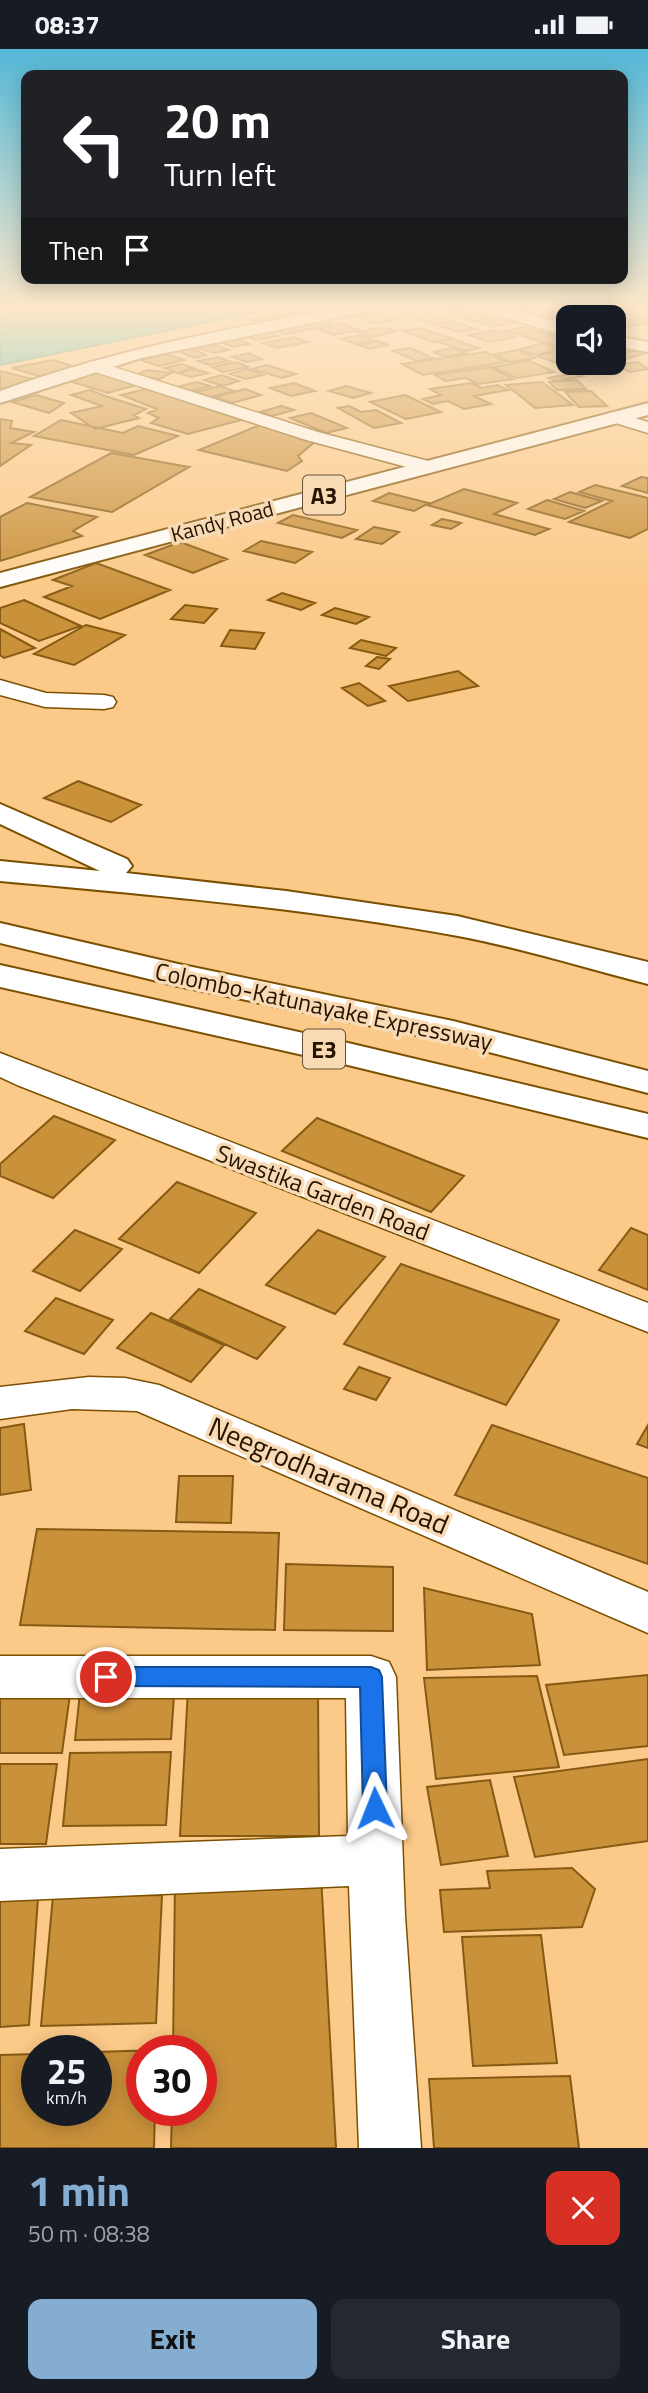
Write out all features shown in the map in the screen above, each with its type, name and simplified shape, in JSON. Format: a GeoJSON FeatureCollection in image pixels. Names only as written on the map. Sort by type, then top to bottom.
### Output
{"type":"FeatureCollection","features":[{"type":"Feature","properties":{"kind":"main road","name":"Kandy Road"},"geometry":{"type":"LineString","coordinates":[[0,580],[648,409]]}},
{"type":"Feature","properties":{"kind":"main road"},"geometry":{"type":"LineString","coordinates":[[0,813],[116,866]]}},
{"type":"Feature","properties":{"kind":"main road"},"geometry":{"type":"LineString","coordinates":[[0,855],[317,886],[489,914],[648,954]]}},
{"type":"Feature","properties":{"kind":"main road"},"geometry":{"type":"LineString","coordinates":[[0,871],[242,894],[410,918],[508,937],[648,972]]}},
{"type":"Feature","properties":{"kind":"main road","name":"Colombo-Katunayake Expressway"},"geometry":{"type":"LineString","coordinates":[[0,933],[178,975],[453,1032],[648,1081]]}},
{"type":"Feature","properties":{"kind":"main road","name":"Colombo-Katunayake Expressway"},"geometry":{"type":"LineString","coordinates":[[0,976],[335,1051],[648,1126]]}},
{"type":"Feature","properties":{"kind":"street"},"geometry":{"type":"LineString","coordinates":[[210,403],[312,436],[429,467]]}},
{"type":"Feature","properties":{"kind":"street"},"geometry":{"type":"LineString","coordinates":[[615,417],[648,428]]}},
{"type":"Feature","properties":{"kind":"street"},"geometry":{"type":"LineString","coordinates":[[0,687],[45,700],[104,702]]}},
{"type":"Feature","properties":{"kind":"street","name":"Swastika Garden Road"},"geometry":{"type":"LineString","coordinates":[[0,1063],[29,1078],[648,1318]]}},
{"type":"Feature","properties":{"kind":"street","name":"Neegrodharama Road"},"geometry":{"type":"LineString","coordinates":[[0,1403],[64,1393],[110,1390],[144,1396],[648,1613]]}},
{"type":"Feature","properties":{"kind":"street"},"geometry":{"type":"LineString","coordinates":[[0,1677],[371,1677],[376,1860],[390,2148]]}},
{"type":"Feature","properties":{"kind":"street"},"geometry":{"type":"LineString","coordinates":[[0,1875],[376,1860]]}},
{"type":"Feature","properties":{"kind":"building"},"geometry":{"type":"Polygon","coordinates":[[[15,403],[64,403],[49,413],[15,403]]]}},
{"type":"Feature","properties":{"kind":"building"},"geometry":{"type":"Polygon","coordinates":[[[93,403],[127,403],[146,409],[134,415],[139,418],[95,429],[71,413],[102,406],[93,403]]]}},
{"type":"Feature","properties":{"kind":"building"},"geometry":{"type":"Polygon","coordinates":[[[141,403],[203,403],[249,418],[188,434],[151,423],[159,418],[148,413],[157,409],[141,403]]]}},
{"type":"Feature","properties":{"kind":"building"},"geometry":{"type":"Polygon","coordinates":[[[372,403],[422,403],[441,412],[406,419],[372,403]]]}},
{"type":"Feature","properties":{"kind":"building"},"geometry":{"type":"Polygon","coordinates":[[[452,403],[491,404],[464,409],[452,403]]]}},
{"type":"Feature","properties":{"kind":"building"},"geometry":{"type":"Polygon","coordinates":[[[529,403],[573,405],[535,408],[529,403]]]}},
{"type":"Feature","properties":{"kind":"building"},"geometry":{"type":"Polygon","coordinates":[[[575,403],[604,403],[607,406],[579,407],[575,403]]]}},
{"type":"Feature","properties":{"kind":"building"},"geometry":{"type":"Polygon","coordinates":[[[281,406],[294,410],[272,416],[260,412],[281,406]]]}},
{"type":"Feature","properties":{"kind":"building"},"geometry":{"type":"Polygon","coordinates":[[[349,406],[361,412],[376,410],[401,423],[374,428],[338,408],[349,406]]]}},
{"type":"Feature","properties":{"kind":"building"},"geometry":{"type":"Polygon","coordinates":[[[311,413],[347,428],[326,433],[290,418],[311,413]]]}},
{"type":"Feature","properties":{"kind":"building"},"geometry":{"type":"Polygon","coordinates":[[[0,419],[12,421],[10,428],[34,432],[11,443],[31,445],[0,466],[0,419]]]}},
{"type":"Feature","properties":{"kind":"building"},"geometry":{"type":"Polygon","coordinates":[[[61,420],[123,433],[138,426],[178,436],[134,455],[34,436],[61,420]]]}},
{"type":"Feature","properties":{"kind":"building"},"geometry":{"type":"Polygon","coordinates":[[[260,425],[317,440],[298,456],[302,461],[287,471],[199,450],[260,425]]]}},
{"type":"Feature","properties":{"kind":"building"},"geometry":{"type":"Polygon","coordinates":[[[111,453],[189,467],[112,512],[30,497],[111,453]]]}},
{"type":"Feature","properties":{"kind":"building"},"geometry":{"type":"Polygon","coordinates":[[[641,477],[648,478],[648,493],[622,486],[641,477]]]}},
{"type":"Feature","properties":{"kind":"building"},"geometry":{"type":"Polygon","coordinates":[[[595,485],[648,498],[648,529],[630,538],[569,522],[612,501],[579,492],[595,485]]]}},
{"type":"Feature","properties":{"kind":"building"},"geometry":{"type":"Polygon","coordinates":[[[464,489],[517,503],[494,514],[549,529],[535,535],[427,505],[464,489]]]}},
{"type":"Feature","properties":{"kind":"building"},"geometry":{"type":"Polygon","coordinates":[[[570,492],[602,501],[585,508],[554,499],[570,492]]]}},
{"type":"Feature","properties":{"kind":"building"},"geometry":{"type":"Polygon","coordinates":[[[389,493],[429,503],[414,511],[373,501],[389,493]]]}},
{"type":"Feature","properties":{"kind":"building"},"geometry":{"type":"Polygon","coordinates":[[[547,500],[584,511],[565,519],[528,509],[547,500]]]}},
{"type":"Feature","properties":{"kind":"building"},"geometry":{"type":"Polygon","coordinates":[[[27,503],[97,517],[73,531],[82,536],[0,561],[0,517],[27,503]]]}},
{"type":"Feature","properties":{"kind":"building"},"geometry":{"type":"Polygon","coordinates":[[[293,515],[357,530],[342,538],[278,523],[293,515]]]}},
{"type":"Feature","properties":{"kind":"building"},"geometry":{"type":"Polygon","coordinates":[[[442,519],[461,523],[451,529],[432,525],[442,519]]]}},
{"type":"Feature","properties":{"kind":"building"},"geometry":{"type":"Polygon","coordinates":[[[374,527],[399,532],[382,544],[356,539],[374,527]]]}},
{"type":"Feature","properties":{"kind":"building"},"geometry":{"type":"Polygon","coordinates":[[[261,541],[312,552],[295,563],[244,551],[261,541]]]}},
{"type":"Feature","properties":{"kind":"building"},"geometry":{"type":"Polygon","coordinates":[[[180,542],[227,559],[193,573],[145,555],[180,542]]]}},
{"type":"Feature","properties":{"kind":"building"},"geometry":{"type":"Polygon","coordinates":[[[96,563],[170,590],[100,619],[44,597],[72,586],[53,580],[96,563]]]}},
{"type":"Feature","properties":{"kind":"building"},"geometry":{"type":"Polygon","coordinates":[[[282,593],[315,603],[301,610],[268,600],[282,593]]]}},
{"type":"Feature","properties":{"kind":"building"},"geometry":{"type":"Polygon","coordinates":[[[24,600],[81,626],[39,641],[0,623],[0,608],[24,600]]]}},
{"type":"Feature","properties":{"kind":"building"},"geometry":{"type":"Polygon","coordinates":[[[185,605],[217,609],[204,623],[171,619],[185,605]]]}},
{"type":"Feature","properties":{"kind":"building"},"geometry":{"type":"Polygon","coordinates":[[[335,608],[369,617],[356,624],[322,615],[335,608]]]}},
{"type":"Feature","properties":{"kind":"building"},"geometry":{"type":"Polygon","coordinates":[[[86,625],[125,635],[74,665],[34,654],[86,625]]]}},
{"type":"Feature","properties":{"kind":"building"},"geometry":{"type":"Polygon","coordinates":[[[0,629],[35,648],[4,658],[0,655],[0,629]]]}},
{"type":"Feature","properties":{"kind":"building"},"geometry":{"type":"Polygon","coordinates":[[[230,630],[264,633],[255,649],[221,646],[230,630]]]}},
{"type":"Feature","properties":{"kind":"building"},"geometry":{"type":"Polygon","coordinates":[[[361,640],[396,648],[386,656],[350,648],[361,640]]]}},
{"type":"Feature","properties":{"kind":"building"},"geometry":{"type":"Polygon","coordinates":[[[377,657],[390,659],[379,669],[366,666],[377,657]]]}},
{"type":"Feature","properties":{"kind":"building"},"geometry":{"type":"Polygon","coordinates":[[[458,671],[478,686],[408,701],[389,686],[458,671]]]}},
{"type":"Feature","properties":{"kind":"building"},"geometry":{"type":"Polygon","coordinates":[[[359,683],[385,701],[368,706],[342,688],[359,683]]]}},
{"type":"Feature","properties":{"kind":"building"},"geometry":{"type":"Polygon","coordinates":[[[78,781],[141,805],[111,822],[44,798],[78,781]]]}},
{"type":"Feature","properties":{"kind":"building"},"geometry":{"type":"Polygon","coordinates":[[[54,1116],[115,1140],[53,1198],[0,1176],[0,1164],[54,1116]]]}},
{"type":"Feature","properties":{"kind":"building"},"geometry":{"type":"Polygon","coordinates":[[[317,1118],[464,1176],[431,1212],[282,1151],[317,1118]]]}},
{"type":"Feature","properties":{"kind":"building"},"geometry":{"type":"Polygon","coordinates":[[[177,1182],[256,1213],[199,1273],[119,1239],[177,1182]]]}},
{"type":"Feature","properties":{"kind":"building"},"geometry":{"type":"Polygon","coordinates":[[[631,1228],[648,1235],[648,1290],[599,1270],[631,1228]]]}},
{"type":"Feature","properties":{"kind":"building"},"geometry":{"type":"Polygon","coordinates":[[[75,1230],[122,1249],[80,1291],[33,1271],[75,1230]]]}},
{"type":"Feature","properties":{"kind":"building"},"geometry":{"type":"Polygon","coordinates":[[[318,1230],[385,1257],[335,1314],[266,1285],[318,1230]]]}},
{"type":"Feature","properties":{"kind":"building"},"geometry":{"type":"Polygon","coordinates":[[[401,1264],[559,1320],[506,1405],[344,1344],[401,1264]]]}},
{"type":"Feature","properties":{"kind":"building"},"geometry":{"type":"Polygon","coordinates":[[[199,1289],[285,1327],[257,1359],[170,1319],[199,1289]]]}},
{"type":"Feature","properties":{"kind":"building"},"geometry":{"type":"Polygon","coordinates":[[[56,1298],[113,1320],[84,1354],[25,1331],[56,1298]]]}},
{"type":"Feature","properties":{"kind":"building"},"geometry":{"type":"Polygon","coordinates":[[[151,1313],[224,1345],[191,1382],[117,1348],[151,1313]]]}},
{"type":"Feature","properties":{"kind":"building"},"geometry":{"type":"Polygon","coordinates":[[[359,1367],[390,1378],[376,1400],[344,1389],[359,1367]]]}},
{"type":"Feature","properties":{"kind":"building"},"geometry":{"type":"Polygon","coordinates":[[[24,1424],[31,1490],[0,1495],[0,1428],[24,1424]]]}},
{"type":"Feature","properties":{"kind":"building"},"geometry":{"type":"Polygon","coordinates":[[[492,1425],[648,1478],[648,1564],[455,1495],[492,1425]]]}},
{"type":"Feature","properties":{"kind":"building"},"geometry":{"type":"Polygon","coordinates":[[[648,1425],[648,1448],[637,1444],[648,1425]]]}},
{"type":"Feature","properties":{"kind":"building"},"geometry":{"type":"Polygon","coordinates":[[[179,1476],[233,1476],[231,1523],[176,1522],[179,1476]]]}},
{"type":"Feature","properties":{"kind":"building"},"geometry":{"type":"Polygon","coordinates":[[[37,1529],[279,1533],[275,1630],[20,1625],[37,1529]]]}},
{"type":"Feature","properties":{"kind":"building"},"geometry":{"type":"Polygon","coordinates":[[[286,1564],[393,1567],[393,1631],[284,1630],[286,1564]]]}},
{"type":"Feature","properties":{"kind":"building"},"geometry":{"type":"Polygon","coordinates":[[[424,1588],[532,1614],[540,1665],[427,1670],[424,1588]]]}},
{"type":"Feature","properties":{"kind":"building"},"geometry":{"type":"Polygon","coordinates":[[[648,1675],[648,1746],[564,1755],[546,1685],[648,1675]]]}},
{"type":"Feature","properties":{"kind":"building"},"geometry":{"type":"Polygon","coordinates":[[[537,1676],[559,1767],[436,1779],[424,1678],[537,1676]]]}},
{"type":"Feature","properties":{"kind":"building"},"geometry":{"type":"Polygon","coordinates":[[[175,1682],[171,1739],[75,1740],[81,1683],[175,1682]]]}},
{"type":"Feature","properties":{"kind":"building"},"geometry":{"type":"Polygon","coordinates":[[[0,1687],[71,1687],[62,1753],[0,1753],[0,1687]]]}},
{"type":"Feature","properties":{"kind":"building"},"geometry":{"type":"Polygon","coordinates":[[[188,1689],[318,1693],[319,1836],[180,1836],[188,1689]]]}},
{"type":"Feature","properties":{"kind":"building"},"geometry":{"type":"Polygon","coordinates":[[[171,1752],[166,1825],[63,1826],[70,1753],[171,1752]]]}},
{"type":"Feature","properties":{"kind":"building"},"geometry":{"type":"Polygon","coordinates":[[[648,1759],[648,1841],[535,1857],[514,1777],[648,1759]]]}},
{"type":"Feature","properties":{"kind":"building"},"geometry":{"type":"Polygon","coordinates":[[[0,1764],[57,1764],[46,1844],[0,1844],[0,1764]]]}},
{"type":"Feature","properties":{"kind":"building"},"geometry":{"type":"Polygon","coordinates":[[[490,1780],[508,1856],[441,1865],[427,1787],[490,1780]]]}},
{"type":"Feature","properties":{"kind":"building"},"geometry":{"type":"Polygon","coordinates":[[[572,1868],[595,1889],[582,1927],[444,1932],[440,1890],[490,1888],[487,1871],[572,1868]]]}},
{"type":"Feature","properties":{"kind":"building"},"geometry":{"type":"Polygon","coordinates":[[[321,1875],[336,2148],[171,2148],[172,2126],[217,2126],[217,2035],[173,2035],[175,1881],[321,1875]]]}},
{"type":"Feature","properties":{"kind":"building"},"geometry":{"type":"Polygon","coordinates":[[[162,1895],[156,2023],[41,2026],[53,1896],[162,1895]]]}},
{"type":"Feature","properties":{"kind":"building"},"geometry":{"type":"Polygon","coordinates":[[[38,1898],[29,2025],[0,2027],[0,1900],[38,1898]]]}},
{"type":"Feature","properties":{"kind":"building"},"geometry":{"type":"Polygon","coordinates":[[[541,1935],[557,2063],[473,2066],[462,1937],[541,1935]]]}},
{"type":"Feature","properties":{"kind":"building"},"geometry":{"type":"Polygon","coordinates":[[[112,2051],[126,2051],[126,2126],[155,2126],[154,2148],[0,2148],[0,2055],[21,2054],[21,2126],[112,2126],[112,2051]]]}},
{"type":"Feature","properties":{"kind":"building"},"geometry":{"type":"Polygon","coordinates":[[[570,2076],[579,2148],[434,2148],[429,2079],[570,2076]]]}},
{"type":"Feature","properties":{"kind":"route"},"geometry":{"type":"LineString","coordinates":[[106,1677],[371,1677],[375,1808]]}}]}
